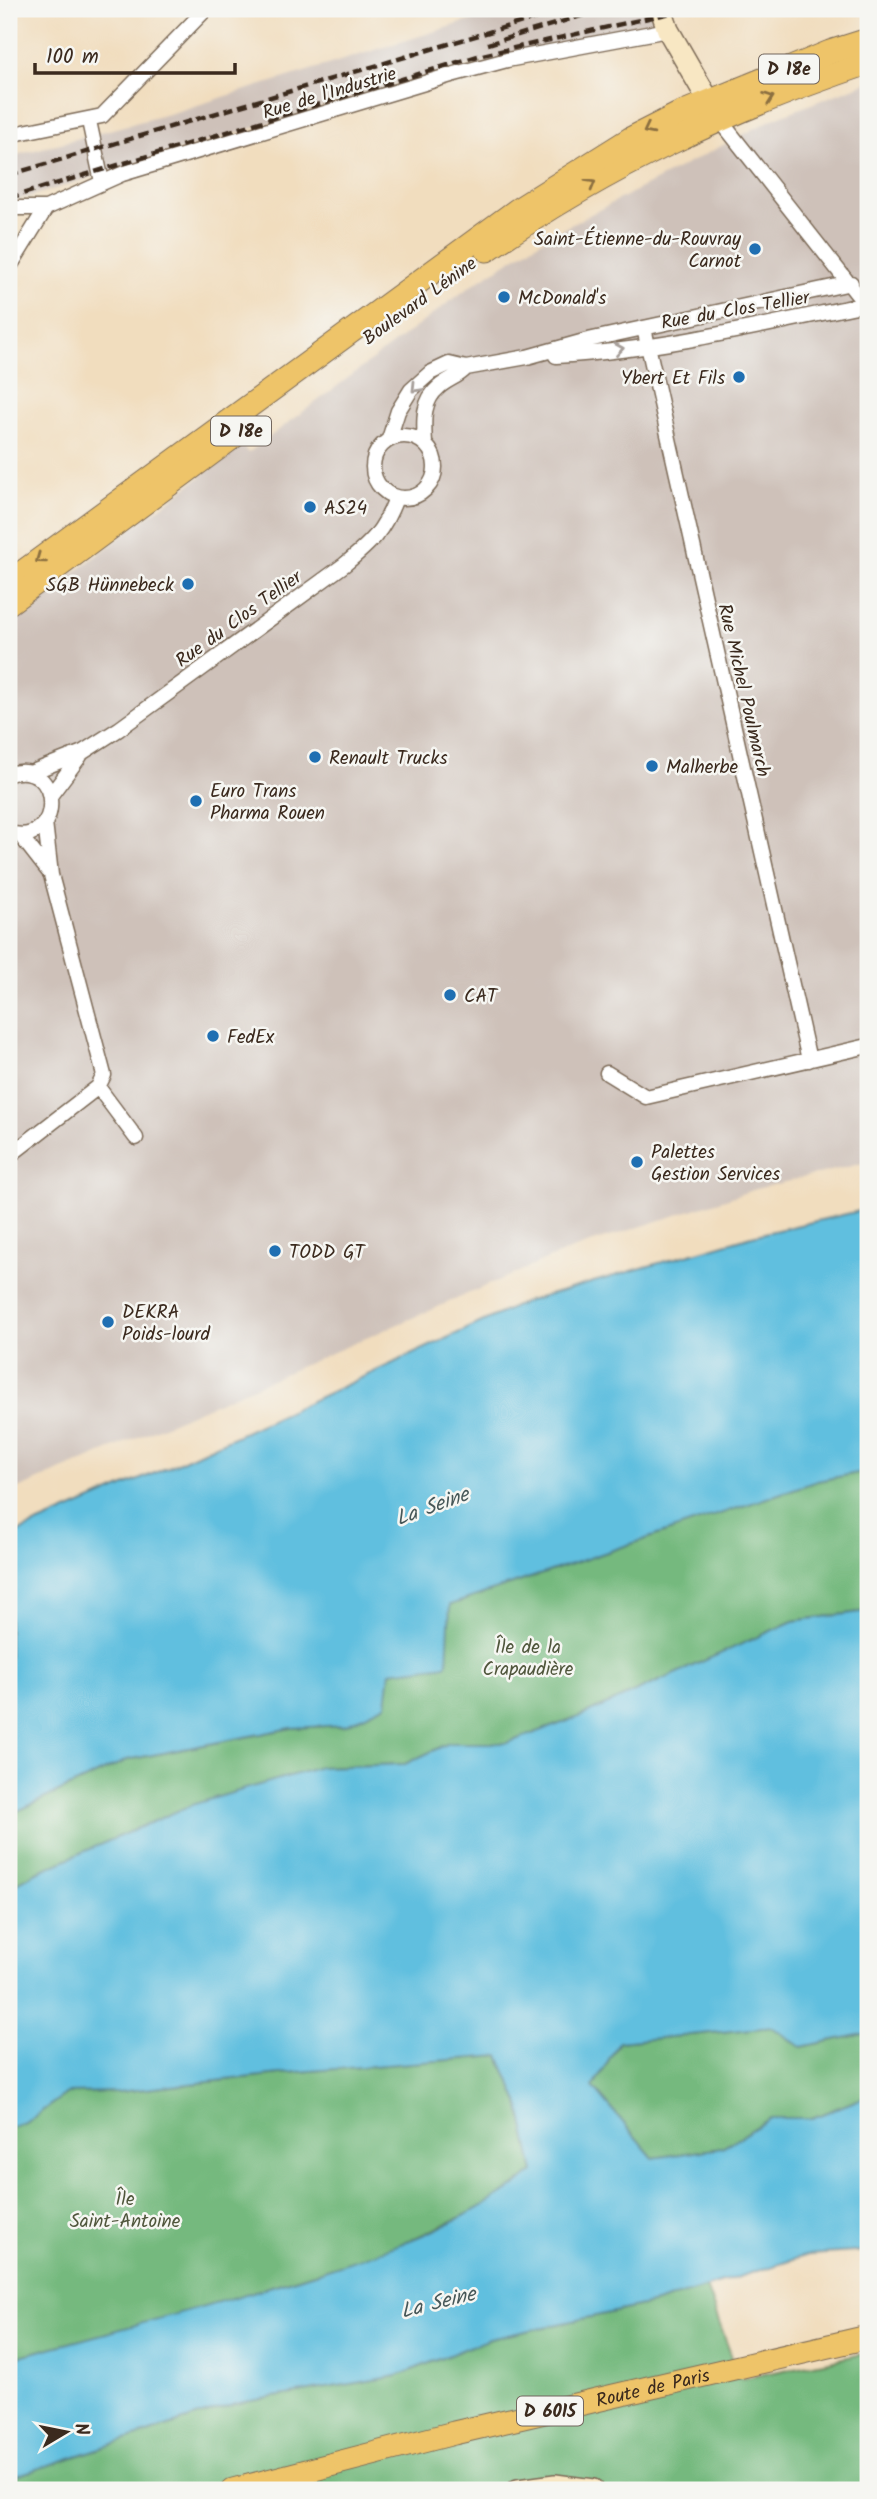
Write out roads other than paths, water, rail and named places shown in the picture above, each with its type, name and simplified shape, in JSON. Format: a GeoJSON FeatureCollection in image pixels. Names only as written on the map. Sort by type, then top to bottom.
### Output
{"type":"FeatureCollection","features":[{"type":"Feature","properties":{"kind":"main road","name":"D 18e"},"geometry":{"type":"LineString","coordinates":[[715,110],[868,40]]}},
{"type":"Feature","properties":{"kind":"main road","name":"Boulevard Lénine"},"geometry":{"type":"LineString","coordinates":[[9,582],[517,210],[630,139],[715,110],[758,102],[868,63]]}},
{"type":"Feature","properties":{"kind":"main road","name":"Boulevard Lénine"},"geometry":{"type":"LineString","coordinates":[[9,603],[532,219],[688,132],[715,110]]}},
{"type":"Feature","properties":{"kind":"main road","name":"Route de Paris"},"geometry":{"type":"LineString","coordinates":[[233,2490],[454,2433],[868,2337]]}},
{"type":"Feature","properties":{"kind":"street"},"geometry":{"type":"LineString","coordinates":[[9,135],[89,121],[102,116],[206,9]]}},
{"type":"Feature","properties":{"kind":"street"},"geometry":{"type":"LineString","coordinates":[[661,9],[668,30],[745,155],[867,306]]}},
{"type":"Feature","properties":{"kind":"street","name":"Rue de l'Industrie"},"geometry":{"type":"LineString","coordinates":[[9,208],[46,208],[102,182],[158,163],[485,66],[668,30]]}},
{"type":"Feature","properties":{"kind":"street"},"geometry":{"type":"LineString","coordinates":[[89,121],[102,182]]}},
{"type":"Feature","properties":{"kind":"street"},"geometry":{"type":"LineString","coordinates":[[9,268],[46,208]]}},
{"type":"Feature","properties":{"kind":"street","name":"Rue du Clos Tellier"},"geometry":{"type":"LineString","coordinates":[[466,368],[458,377],[439,387],[427,402],[424,416],[425,444],[435,462],[431,482],[416,496],[397,498],[380,488],[372,472],[376,451],[389,439],[398,411],[411,390],[430,373],[449,364],[466,368],[527,357],[644,328],[851,283]]}},
{"type":"Feature","properties":{"kind":"street","name":"Rue du Clos Tellier"},"geometry":{"type":"LineString","coordinates":[[527,357],[590,354],[717,335],[867,306]]}},
{"type":"Feature","properties":{"kind":"street","name":"Rue Michel Poulmarch"},"geometry":{"type":"LineString","coordinates":[[644,328],[809,1060]]}},
{"type":"Feature","properties":{"kind":"street"},"geometry":{"type":"LineString","coordinates":[[389,439],[407,435],[425,444]]}},
{"type":"Feature","properties":{"kind":"street","name":"Rue du Clos Tellier"},"geometry":{"type":"LineString","coordinates":[[9,774],[30,773],[83,752],[375,540],[384,528],[397,498]]}},
{"type":"Feature","properties":{"kind":"street","name":"Rue du Clos Tellier"},"geometry":{"type":"LineString","coordinates":[[14,834],[36,831],[45,822],[50,812],[50,796],[83,752]]}},
{"type":"Feature","properties":{"kind":"street"},"geometry":{"type":"LineString","coordinates":[[30,773],[43,782],[50,796]]}},
{"type":"Feature","properties":{"kind":"street","name":"Rue du Clos Tellier"},"geometry":{"type":"LineString","coordinates":[[45,822],[51,875],[103,1067],[103,1080],[98,1087]]}},
{"type":"Feature","properties":{"kind":"street","name":"Rue du Clos Tellier"},"geometry":{"type":"LineString","coordinates":[[14,834],[51,875]]}},
{"type":"Feature","properties":{"kind":"street"},"geometry":{"type":"LineString","coordinates":[[607,1073],[646,1097],[868,1046]]}},
{"type":"Feature","properties":{"kind":"street"},"geometry":{"type":"LineString","coordinates":[[9,1156],[98,1087],[136,1138]]}},
{"type":"Feature","properties":{"kind":"street"},"geometry":{"type":"LineString","coordinates":[[518,2490],[555,2485],[593,2490]]}},
{"type":"Feature","properties":{"kind":"water","name":"La Seine"},"geometry":{"type":"Polygon","coordinates":[[[868,1209],[868,1471],[817,1481],[450,1605],[447,1665],[390,1672],[386,1705],[345,1725],[291,1728],[127,1760],[9,1815],[9,1536],[171,1466],[525,1302],[752,1236],[868,1209]]]}},
{"type":"Feature","properties":{"kind":"water","name":"La Seine"},"geometry":{"type":"Polygon","coordinates":[[[868,1611],[868,2033],[801,2047],[772,2027],[619,2042],[593,2087],[653,2158],[722,2148],[771,2118],[812,2118],[868,2096],[868,2251],[808,2255],[656,2303],[489,2339],[397,2376],[239,2403],[9,2478],[9,2359],[221,2301],[387,2249],[478,2208],[534,2172],[519,2102],[499,2056],[298,2072],[118,2092],[67,2093],[25,2123],[9,2128],[9,1888],[35,1873],[191,1805],[320,1767],[405,1764],[449,1743],[507,1743],[579,1717],[793,1621],[868,1611]]]}},
{"type":"Feature","properties":{"kind":"railway"},"geometry":{"type":"LineString","coordinates":[[9,175],[566,9]]}},
{"type":"Feature","properties":{"kind":"railway"},"geometry":{"type":"LineString","coordinates":[[488,44],[604,9]]}},
{"type":"Feature","properties":{"kind":"railway"},"geometry":{"type":"LineString","coordinates":[[9,198],[478,56],[689,9]]}},
{"type":"Feature","properties":{"kind":"place","name":"Saint-Étienne-du-Rouvray Carnot"},"geometry":{"type":"Point","coordinates":[755,249]}},
{"type":"Feature","properties":{"kind":"place","name":"McDonald's"},"geometry":{"type":"Point","coordinates":[504,297]}},
{"type":"Feature","properties":{"kind":"place","name":"Ybert Et Fils"},"geometry":{"type":"Point","coordinates":[739,377]}},
{"type":"Feature","properties":{"kind":"place","name":"AS24"},"geometry":{"type":"Point","coordinates":[310,507]}},
{"type":"Feature","properties":{"kind":"place","name":"SGB Hünnebeck"},"geometry":{"type":"Point","coordinates":[188,584]}},
{"type":"Feature","properties":{"kind":"place","name":"Renault Trucks"},"geometry":{"type":"Point","coordinates":[315,757]}},
{"type":"Feature","properties":{"kind":"place","name":"Malherbe"},"geometry":{"type":"Point","coordinates":[652,766]}},
{"type":"Feature","properties":{"kind":"place","name":"Euro Trans Pharma Rouen"},"geometry":{"type":"Point","coordinates":[196,801]}},
{"type":"Feature","properties":{"kind":"place","name":"CAT"},"geometry":{"type":"Point","coordinates":[450,995]}},
{"type":"Feature","properties":{"kind":"place","name":"FedEx"},"geometry":{"type":"Point","coordinates":[213,1036]}},
{"type":"Feature","properties":{"kind":"place","name":"Palettes Gestion Services"},"geometry":{"type":"Point","coordinates":[637,1162]}},
{"type":"Feature","properties":{"kind":"place","name":"TODD GT"},"geometry":{"type":"Point","coordinates":[275,1251]}},
{"type":"Feature","properties":{"kind":"place","name":"DEKRA Poids-lourd"},"geometry":{"type":"Point","coordinates":[108,1322]}},
{"type":"Feature","properties":{"kind":"park label","name":"Île de la Crapaudière"},"geometry":{"type":"Point","coordinates":[528,1657]}},
{"type":"Feature","properties":{"kind":"park label","name":"Île Saint-Antoine"},"geometry":{"type":"Point","coordinates":[125,2209]}}]}
